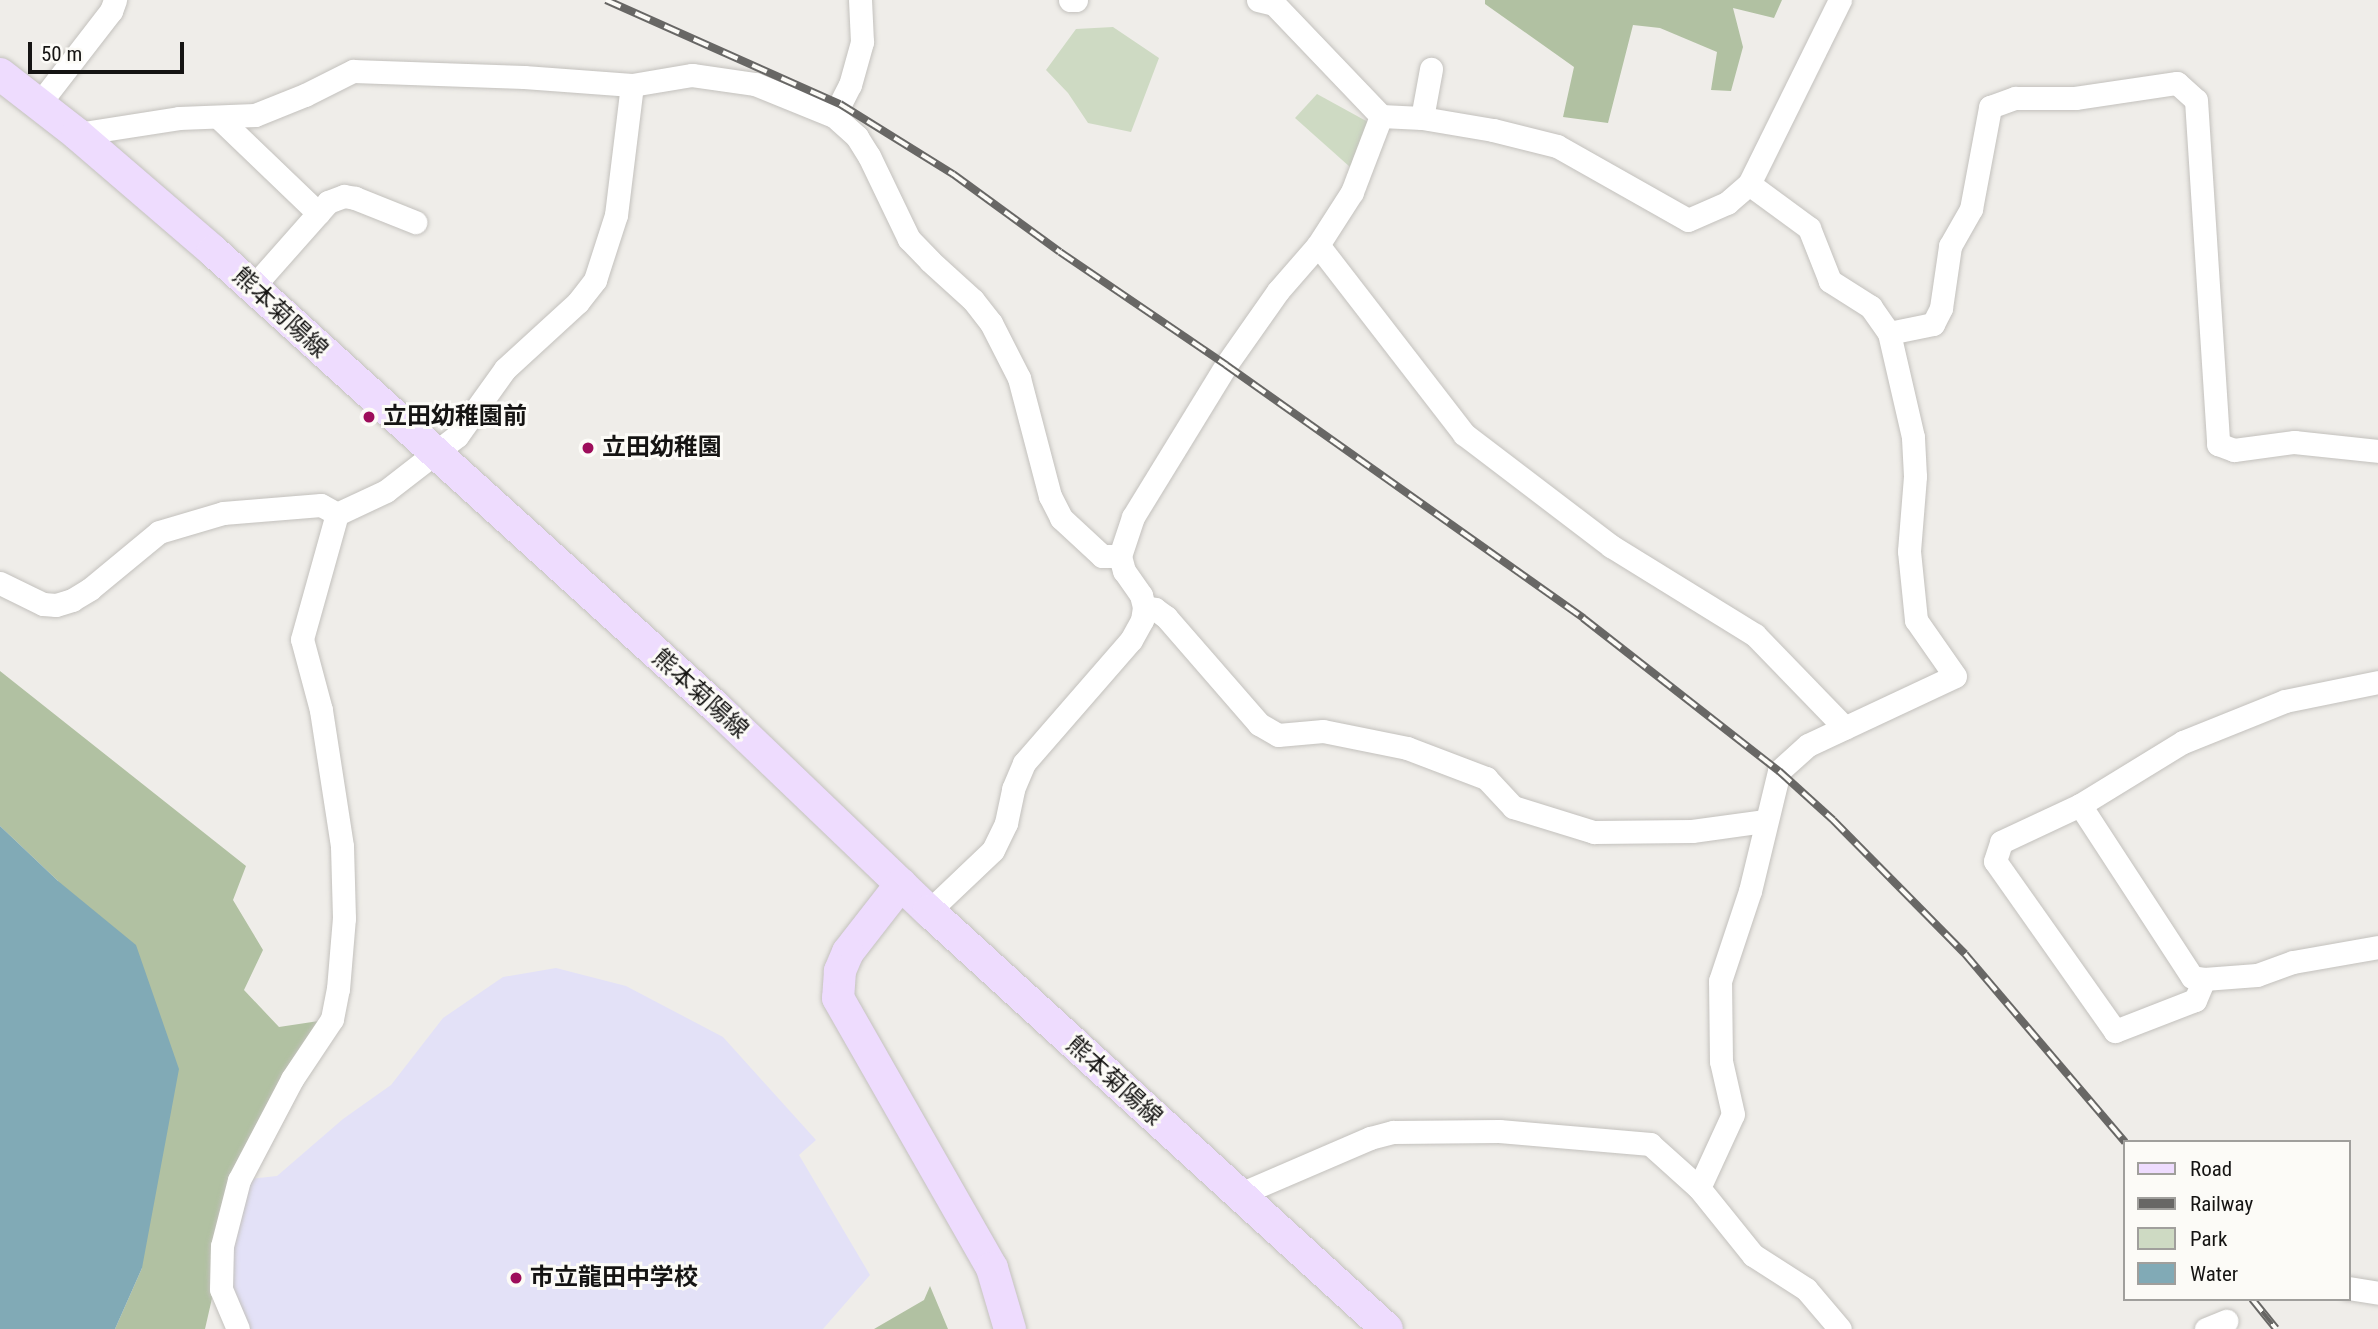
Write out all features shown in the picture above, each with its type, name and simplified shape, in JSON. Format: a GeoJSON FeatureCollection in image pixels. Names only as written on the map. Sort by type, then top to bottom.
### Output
{"type":"FeatureCollection","features":[{"type":"Feature","properties":{"kind":"main road","name":"熊本菊陽線"},"geometry":{"type":"LineString","coordinates":[[0,74],[77,134],[252,288],[717,708],[929,911],[1387,1329]]}},
{"type":"Feature","properties":{"kind":"main road"},"geometry":{"type":"LineString","coordinates":[[901,884],[848,952],[839,971],[838,998],[992,1268],[1010,1329]]}},
{"type":"Feature","properties":{"kind":"street"},"geometry":{"type":"LineString","coordinates":[[39,104],[111,11],[115,0]]}},
{"type":"Feature","properties":{"kind":"street"},"geometry":{"type":"LineString","coordinates":[[834,116],[850,85],[862,42],[860,0]]}},
{"type":"Feature","properties":{"kind":"street"},"geometry":{"type":"LineString","coordinates":[[1070,0],[1076,0]]}},
{"type":"Feature","properties":{"kind":"street"},"geometry":{"type":"LineString","coordinates":[[1258,0],[1275,4],[1381,116],[1422,118],[1493,130],[1557,146],[1688,220],[1727,203],[1749,184],[1840,0]]}},
{"type":"Feature","properties":{"kind":"street"},"geometry":{"type":"LineString","coordinates":[[1422,118],[1430,69]]}},
{"type":"Feature","properties":{"kind":"street"},"geometry":{"type":"LineString","coordinates":[[77,134],[180,118],[255,115],[354,71],[524,77],[632,85],[692,75],[755,85],[834,116],[857,137],[869,156],[909,239],[973,300],[991,323],[1019,378],[1050,496],[1061,518],[1102,556],[1120,556]]}},
{"type":"Feature","properties":{"kind":"street"},"geometry":{"type":"LineString","coordinates":[[1889,333],[1933,324],[1941,308],[1950,246],[1971,209],[1990,107],[2000,101],[2015,98],[2075,99],[2177,83],[2196,100],[2218,444],[2234,450],[2294,442],[2378,451]]}},
{"type":"Feature","properties":{"kind":"street"},"geometry":{"type":"LineString","coordinates":[[238,1329],[221,1289],[222,1246],[239,1181],[292,1079],[332,1019],[340,968],[344,918],[342,846],[321,710],[302,639],[337,514],[386,491],[457,436],[505,369],[578,302],[594,280],[616,215],[632,85]]}},
{"type":"Feature","properties":{"kind":"street"},"geometry":{"type":"LineString","coordinates":[[929,911],[993,850],[1006,823],[1015,782],[1024,763],[1130,640],[1142,620],[1144,607],[1141,595],[1124,571],[1120,556],[1133,517],[1226,365],[1278,291],[1318,245],[1352,192],[1381,116]]}},
{"type":"Feature","properties":{"kind":"street"},"geometry":{"type":"LineString","coordinates":[[218,117],[318,213]]}},
{"type":"Feature","properties":{"kind":"street"},"geometry":{"type":"LineString","coordinates":[[1699,1188],[1733,1114],[1721,1061],[1720,981],[1750,891],[1779,771],[1808,745],[1955,677],[1916,620],[1909,551],[1915,476],[1913,437],[1889,333],[1871,307],[1830,281],[1810,228],[1749,184]]}},
{"type":"Feature","properties":{"kind":"street"},"geometry":{"type":"LineString","coordinates":[[252,288],[328,202],[344,196],[415,222]]}},
{"type":"Feature","properties":{"kind":"street"},"geometry":{"type":"LineString","coordinates":[[1318,245],[1464,434],[1611,546],[1755,635],[1845,728]]}},
{"type":"Feature","properties":{"kind":"street"},"geometry":{"type":"LineString","coordinates":[[0,583],[43,604],[56,605],[72,600],[90,589],[159,532],[223,513],[321,505],[337,514]]}},
{"type":"Feature","properties":{"kind":"street"},"geometry":{"type":"LineString","coordinates":[[1144,607],[1155,609],[1166,617],[1259,724],[1279,735],[1323,731],[1407,748],[1486,778],[1513,807],[1594,832],[1706,831],[1765,821]]}},
{"type":"Feature","properties":{"kind":"street"},"geometry":{"type":"LineString","coordinates":[[2204,979],[2195,1000],[2115,1031],[1995,861],[2001,842],[2080,805],[2183,741],[2285,701],[2378,682]]}},
{"type":"Feature","properties":{"kind":"street"},"geometry":{"type":"LineString","coordinates":[[2080,805],[2192,977],[2204,979],[2257,975],[2293,962],[2378,947]]}},
{"type":"Feature","properties":{"kind":"street"},"geometry":{"type":"LineString","coordinates":[[1240,1194],[1370,1138],[1393,1132],[1499,1131],[1650,1144],[1699,1188],[1753,1255],[1806,1289],[1840,1329]]}},
{"type":"Feature","properties":{"kind":"street"},"geometry":{"type":"LineString","coordinates":[[2350,1288],[2378,1293]]}},
{"type":"Feature","properties":{"kind":"shaded area"},"geometry":{"type":"Polygon","coordinates":[[[556,968],[626,986],[723,1037],[816,1140],[799,1155],[870,1275],[823,1329],[238,1329],[222,1246],[239,1180],[277,1176],[343,1119],[391,1085],[443,1018],[503,977],[556,968]]]}},
{"type":"Feature","properties":{"kind":"green space"},"geometry":{"type":"Polygon","coordinates":[[[1485,0],[1782,0],[1774,18],[1733,8],[1743,47],[1731,91],[1711,90],[1717,52],[1660,28],[1633,25],[1608,123],[1563,117],[1574,67],[1485,4],[1485,0]]]}},
{"type":"Feature","properties":{"kind":"green space"},"geometry":{"type":"Polygon","coordinates":[[[1113,27],[1159,58],[1131,132],[1088,123],[1068,93],[1046,70],[1076,29],[1113,27]]]}},
{"type":"Feature","properties":{"kind":"green space"},"geometry":{"type":"Polygon","coordinates":[[[1317,94],[1368,122],[1350,167],[1295,118],[1317,94]]]}},
{"type":"Feature","properties":{"kind":"green space"},"geometry":{"type":"Polygon","coordinates":[[[0,671],[246,866],[233,900],[263,950],[244,990],[279,1027],[332,1019],[239,1180],[205,1329],[115,1329],[142,1268],[58,881],[0,826],[0,671]]]}},
{"type":"Feature","properties":{"kind":"green space"},"geometry":{"type":"Polygon","coordinates":[[[930,1286],[948,1329],[874,1329],[924,1300],[930,1286]]]}},
{"type":"Feature","properties":{"kind":"water"},"geometry":{"type":"Polygon","coordinates":[[[0,826],[58,881],[136,945],[179,1069],[142,1268],[115,1329],[0,1329],[0,826]]]}},
{"type":"Feature","properties":{"kind":"railway"},"geometry":{"type":"LineString","coordinates":[[606,0],[840,104],[953,174],[1060,252],[1226,365],[1583,618],[1779,771],[1833,820],[1965,954],[2123,1140]]}},
{"type":"Feature","properties":{"kind":"railway"},"geometry":{"type":"LineString","coordinates":[[2254,1301],[2276,1329]]}},
{"type":"Feature","properties":{"kind":"place","name":"立田幼稚園前"},"geometry":{"type":"Point","coordinates":[369,417]}},
{"type":"Feature","properties":{"kind":"place","name":"立田幼稚園"},"geometry":{"type":"Point","coordinates":[588,448]}},
{"type":"Feature","properties":{"kind":"place","name":"市立龍田中学校"},"geometry":{"type":"Point","coordinates":[516,1278]}}]}
